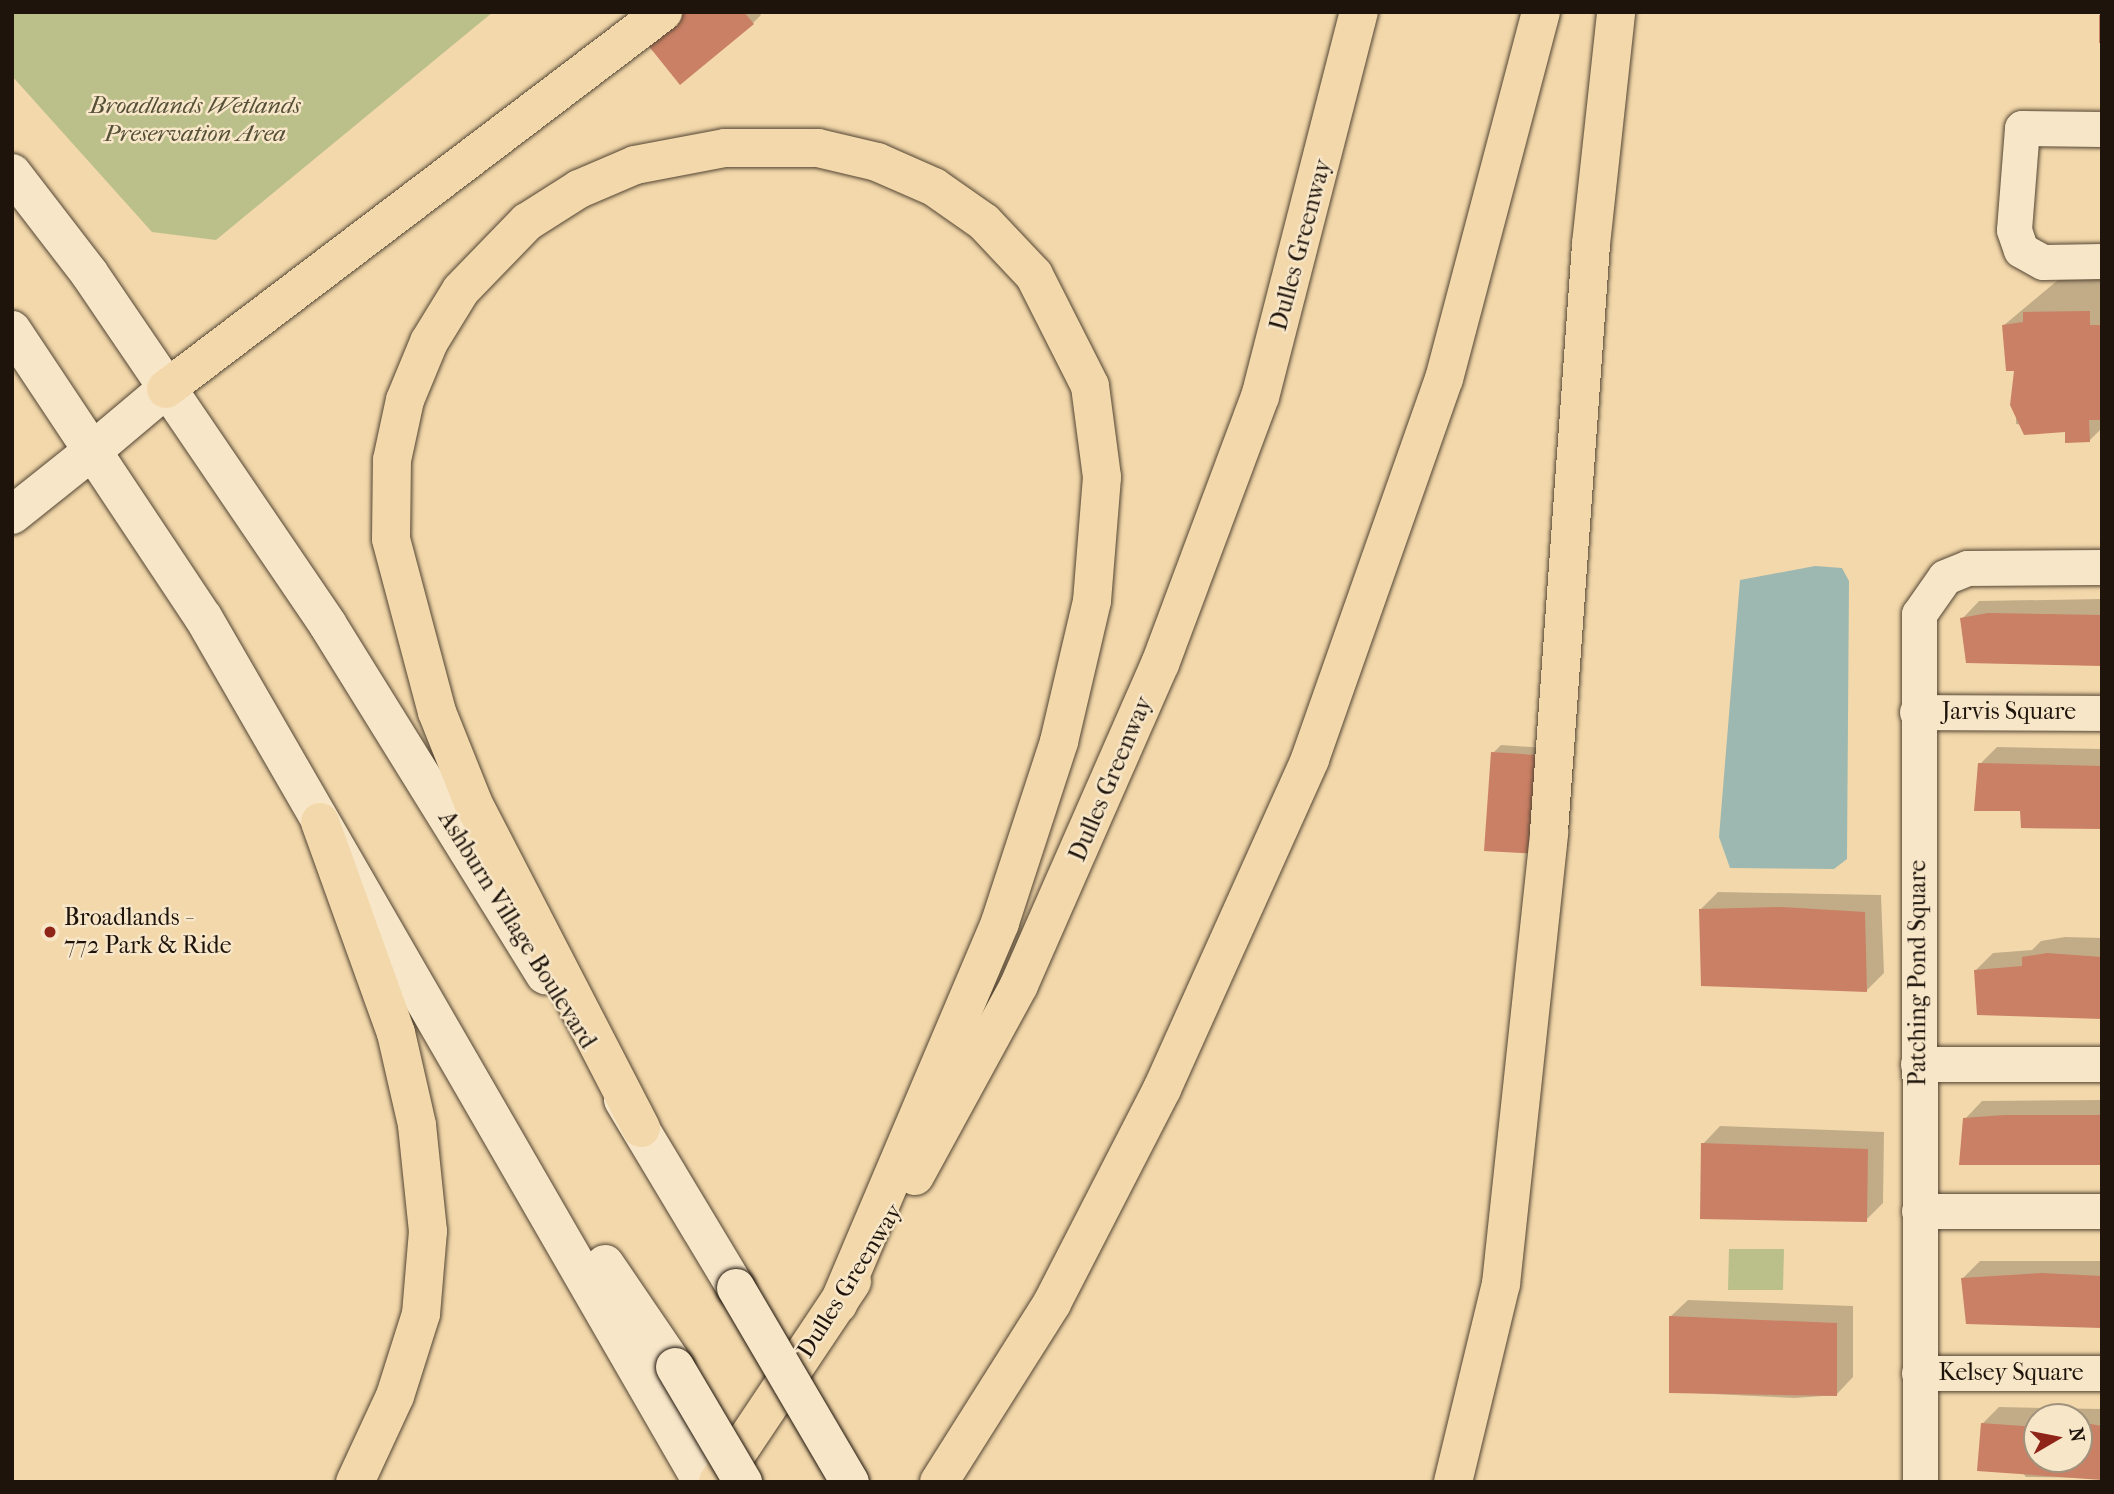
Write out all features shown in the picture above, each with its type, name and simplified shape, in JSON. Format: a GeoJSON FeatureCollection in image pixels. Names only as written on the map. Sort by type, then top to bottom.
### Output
{"type":"FeatureCollection","features":[{"type":"Feature","properties":{"kind":"highway"},"geometry":{"type":"LineString","coordinates":[[166,389],[663,12]]}},
{"type":"Feature","properties":{"kind":"highway","name":"Dulles Greenway"},"geometry":{"type":"LineString","coordinates":[[718,1482],[838,1304],[1019,985],[1160,664],[1260,397],[1359,12]]}},
{"type":"Feature","properties":{"kind":"highway"},"geometry":{"type":"LineString","coordinates":[[939,1482],[1052,1303],[1162,1089],[1310,759],[1444,379],[1541,12]]}},
{"type":"Feature","properties":{"kind":"highway"},"geometry":{"type":"LineString","coordinates":[[1453,1482],[1503,1270],[1549,832],[1591,244],[1616,12]]}},
{"type":"Feature","properties":{"kind":"highway"},"geometry":{"type":"LineString","coordinates":[[641,1128],[473,802],[436,712],[391,538],[392,460],[405,400],[429,342],[461,290],[527,222],[579,189],[635,165],[725,148],[818,148],[877,162],[933,187],[984,222],[1034,275],[1090,386],[1102,477],[1092,601],[1059,742],[1000,923],[838,1304]]}},
{"type":"Feature","properties":{"kind":"highway"},"geometry":{"type":"LineString","coordinates":[[320,822],[396,1032],[416,1125],[428,1231],[421,1314],[395,1396],[355,1482]]}},
{"type":"Feature","properties":{"kind":"main road","name":"Ashburn Village Boulevard"},"geometry":{"type":"LineString","coordinates":[[12,173],[166,389],[328,625],[641,1128],[850,1482]]}},
{"type":"Feature","properties":{"kind":"main road"},"geometry":{"type":"LineString","coordinates":[[12,330],[96,448],[491,1107],[702,1482]]}},
{"type":"Feature","properties":{"kind":"main road"},"geometry":{"type":"LineString","coordinates":[[12,515],[166,389]]}},
{"type":"Feature","properties":{"kind":"main road"},"geometry":{"type":"LineString","coordinates":[[491,1107],[675,1367],[743,1482]]}},
{"type":"Feature","properties":{"kind":"street"},"geometry":{"type":"LineString","coordinates":[[2102,130],[2022,128],[2014,230],[2021,250],[2043,261],[2102,261]]}},
{"type":"Feature","properties":{"kind":"street","name":"Patching Pond Square"},"geometry":{"type":"LineString","coordinates":[[1920,1482],[1917,712],[1919,614],[1928,593],[1967,568],[2102,566]]}},
{"type":"Feature","properties":{"kind":"street","name":"Jarvis Square"},"geometry":{"type":"LineString","coordinates":[[1917,712],[2102,713]]}},
{"type":"Feature","properties":{"kind":"street"},"geometry":{"type":"LineString","coordinates":[[1918,1064],[2102,1064]]}},
{"type":"Feature","properties":{"kind":"street"},"geometry":{"type":"LineString","coordinates":[[1919,1211],[2102,1211]]}},
{"type":"Feature","properties":{"kind":"street","name":"Kelsey Square"},"geometry":{"type":"LineString","coordinates":[[1919,1373],[2102,1373]]}},
{"type":"Feature","properties":{"kind":"green space","name":"Broadlands Wetlands Preservation Area"},"geometry":{"type":"Polygon","coordinates":[[[12,12],[493,12],[216,240],[152,232],[12,76],[12,12]]]}},
{"type":"Feature","properties":{"kind":"green space"},"geometry":{"type":"Polygon","coordinates":[[[1729,1249],[1784,1249],[1783,1290],[1728,1290],[1729,1249]]]}},
{"type":"Feature","properties":{"kind":"water"},"geometry":{"type":"Polygon","coordinates":[[[1815,566],[1842,568],[1849,581],[1847,859],[1834,869],[1730,868],[1719,837],[1740,580],[1815,566]]]}},
{"type":"Feature","properties":{"kind":"building"},"geometry":{"type":"Polygon","coordinates":[[[646,12],[744,12],[754,24],[680,85],[631,24],[646,12]]]}},
{"type":"Feature","properties":{"kind":"building"},"geometry":{"type":"Polygon","coordinates":[[[2099,15],[2102,15],[2102,43],[2099,43],[2099,15]]]}},
{"type":"Feature","properties":{"kind":"building"},"geometry":{"type":"Polygon","coordinates":[[[2090,311],[2090,325],[2102,325],[2102,420],[2089,420],[2090,442],[2065,443],[2065,432],[2024,435],[2010,405],[2014,371],[2006,371],[2002,325],[2023,322],[2023,312],[2090,311]]]}},
{"type":"Feature","properties":{"kind":"building"},"geometry":{"type":"Polygon","coordinates":[[[1988,613],[2102,615],[2102,666],[1966,663],[1960,618],[1988,613]]]}},
{"type":"Feature","properties":{"kind":"building"},"geometry":{"type":"Polygon","coordinates":[[[1491,752],[1566,757],[1560,855],[1484,851],[1491,752]]]}},
{"type":"Feature","properties":{"kind":"building"},"geometry":{"type":"Polygon","coordinates":[[[1978,763],[2102,766],[2102,829],[2021,828],[2020,811],[1974,811],[1978,763]]]}},
{"type":"Feature","properties":{"kind":"building"},"geometry":{"type":"Polygon","coordinates":[[[1782,907],[1865,912],[1867,992],[1701,986],[1699,909],[1782,907]]]}},
{"type":"Feature","properties":{"kind":"building"},"geometry":{"type":"Polygon","coordinates":[[[2047,953],[2102,957],[2102,1019],[1977,1015],[1974,970],[2022,966],[2022,957],[2047,953]]]}},
{"type":"Feature","properties":{"kind":"building"},"geometry":{"type":"Polygon","coordinates":[[[2102,1115],[2102,1165],[1959,1165],[1963,1118],[2102,1115]]]}},
{"type":"Feature","properties":{"kind":"building"},"geometry":{"type":"Polygon","coordinates":[[[1701,1143],[1868,1149],[1867,1222],[1700,1219],[1701,1143]]]}},
{"type":"Feature","properties":{"kind":"building"},"geometry":{"type":"Polygon","coordinates":[[[2042,1273],[2102,1276],[2102,1328],[1966,1324],[1961,1278],[2042,1273]]]}},
{"type":"Feature","properties":{"kind":"building"},"geometry":{"type":"Polygon","coordinates":[[[1669,1316],[1837,1323],[1837,1396],[1669,1393],[1669,1316]]]}},
{"type":"Feature","properties":{"kind":"building"},"geometry":{"type":"Polygon","coordinates":[[[1981,1423],[2023,1426],[2023,1473],[2093,1473],[2093,1424],[2102,1426],[2102,1480],[1977,1471],[1981,1423]]]}},
{"type":"Feature","properties":{"kind":"place","name":"Broadlands - 772 Park & Ride"},"geometry":{"type":"Point","coordinates":[50,932]}}]}
